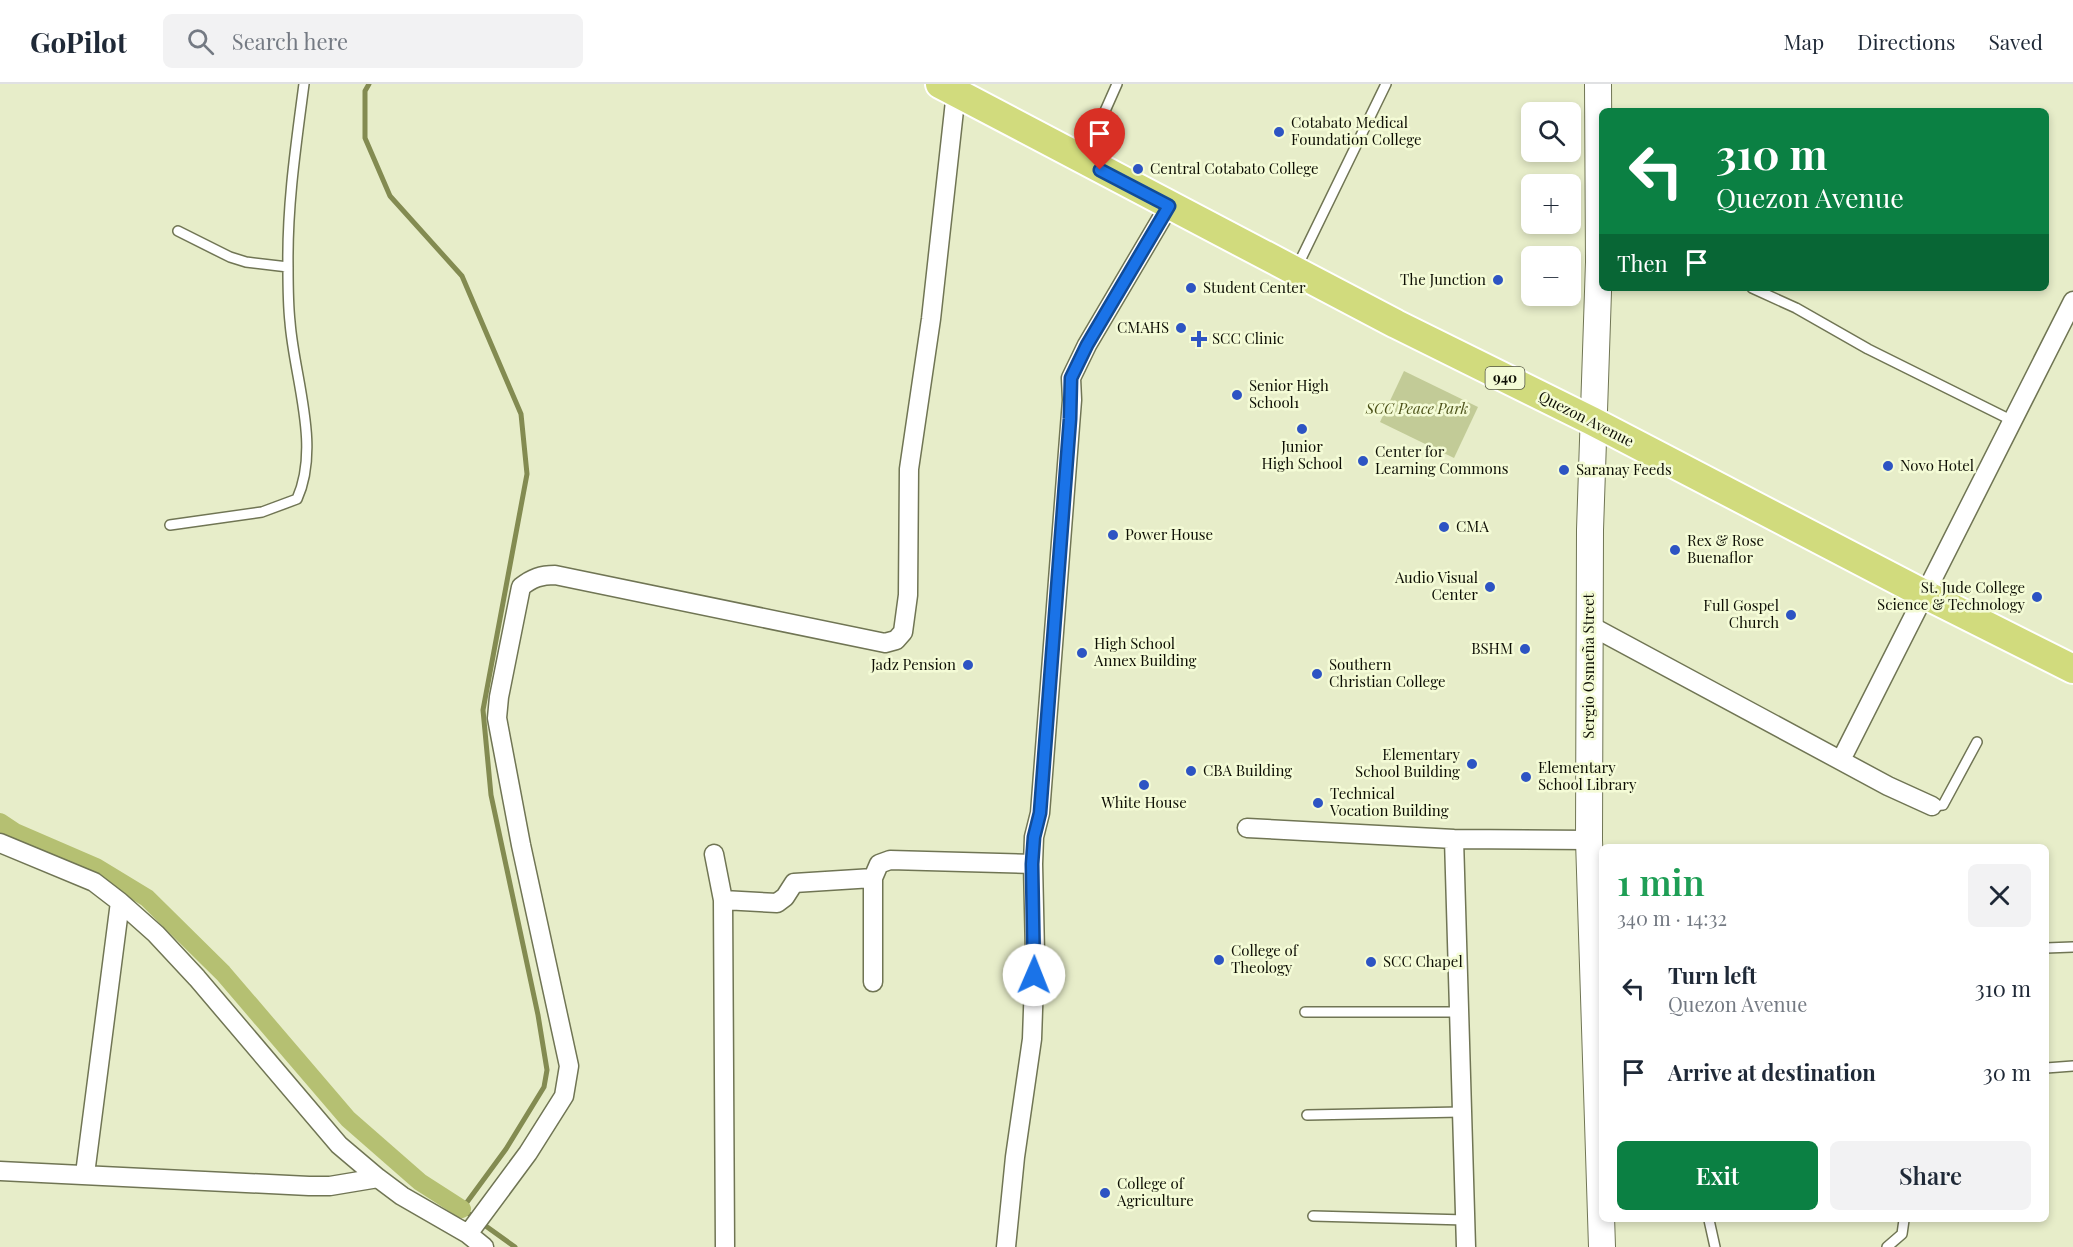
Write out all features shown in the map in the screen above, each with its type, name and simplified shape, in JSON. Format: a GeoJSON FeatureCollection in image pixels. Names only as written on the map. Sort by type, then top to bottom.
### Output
{"type":"FeatureCollection","features":[{"type":"Feature","properties":{"kind":"main road","name":"Quezon Avenue"},"geometry":{"type":"LineString","coordinates":[[948,88],[1411,332],[1592,421],[2073,669]]}},
{"type":"Feature","properties":{"kind":"street","name":"Sergio Osmeña Street"},"geometry":{"type":"LineString","coordinates":[[1598,84],[1599,108]]}},
{"type":"Feature","properties":{"kind":"street"},"geometry":{"type":"LineString","coordinates":[[468,1234],[528,1153],[564,1096],[568,1079],[569,1066],[521,845],[497,718],[499,697],[521,587],[530,579],[555,575],[885,642],[896,640],[903,632],[909,595],[909,469],[931,319],[948,88]]}},
{"type":"Feature","properties":{"kind":"street"},"geometry":{"type":"LineString","coordinates":[[1006,1247],[1015,1157],[1032,1039],[1035,953],[1032,864],[1034,837],[1040,813],[1071,378],[1087,345],[1169,206]]}},
{"type":"Feature","properties":{"kind":"street","name":"Sergio Osmeña Street"},"geometry":{"type":"LineString","coordinates":[[1599,282],[1592,421],[1589,625],[1589,840],[1599,1132]]}},
{"type":"Feature","properties":{"kind":"street"},"geometry":{"type":"LineString","coordinates":[[1841,760],[2073,301]]}},
{"type":"Feature","properties":{"kind":"street"},"geometry":{"type":"LineString","coordinates":[[1589,625],[1888,786],[1932,806]]}},
{"type":"Feature","properties":{"kind":"street"},"geometry":{"type":"LineString","coordinates":[[1247,828],[1454,839],[1589,840]]}},
{"type":"Feature","properties":{"kind":"street"},"geometry":{"type":"LineString","coordinates":[[1454,839],[1466,1247]]}},
{"type":"Feature","properties":{"kind":"street"},"geometry":{"type":"LineString","coordinates":[[0,843],[93,882],[120,902],[156,934],[197,978],[339,1144],[402,1196],[468,1234],[484,1247]]}},
{"type":"Feature","properties":{"kind":"street"},"geometry":{"type":"LineString","coordinates":[[714,854],[723,900],[725,1247]]}},
{"type":"Feature","properties":{"kind":"street"},"geometry":{"type":"LineString","coordinates":[[873,982],[873,878],[879,864],[890,860],[1032,864]]}},
{"type":"Feature","properties":{"kind":"street"},"geometry":{"type":"LineString","coordinates":[[723,900],[777,903],[785,897],[794,883],[873,878]]}},
{"type":"Feature","properties":{"kind":"street"},"geometry":{"type":"LineString","coordinates":[[86,1174],[120,902]]}},
{"type":"Feature","properties":{"kind":"street"},"geometry":{"type":"LineString","coordinates":[[0,1171],[309,1186],[330,1186],[378,1178]]}},
{"type":"Feature","properties":{"kind":"street","name":"Sergio Osmeña Street"},"geometry":{"type":"LineString","coordinates":[[1602,1222],[1602,1247]]}},
{"type":"Feature","properties":{"kind":"lane"},"geometry":{"type":"LineString","coordinates":[[170,525],[262,512],[297,499],[303,484],[306,450],[302,400],[290,322],[288,267],[289,207],[304,84]]}},
{"type":"Feature","properties":{"kind":"lane"},"geometry":{"type":"LineString","coordinates":[[1082,160],[1117,84]]}},
{"type":"Feature","properties":{"kind":"lane"},"geometry":{"type":"LineString","coordinates":[[1295,271],[1386,84]]}},
{"type":"Feature","properties":{"kind":"lane"},"geometry":{"type":"LineString","coordinates":[[178,231],[230,257],[246,262],[288,267]]}},
{"type":"Feature","properties":{"kind":"lane"},"geometry":{"type":"LineString","coordinates":[[1758,291],[2013,421]]}},
{"type":"Feature","properties":{"kind":"lane"},"geometry":{"type":"LineString","coordinates":[[1932,806],[1943,805],[1977,742]]}},
{"type":"Feature","properties":{"kind":"lane"},"geometry":{"type":"LineString","coordinates":[[2049,948],[2073,946]]}},
{"type":"Feature","properties":{"kind":"lane"},"geometry":{"type":"LineString","coordinates":[[1305,1012],[1459,1012]]}},
{"type":"Feature","properties":{"kind":"lane"},"geometry":{"type":"LineString","coordinates":[[2049,1068],[2073,1066]]}},
{"type":"Feature","properties":{"kind":"lane"},"geometry":{"type":"LineString","coordinates":[[1306,1115],[1461,1112]]}},
{"type":"Feature","properties":{"kind":"lane"},"geometry":{"type":"LineString","coordinates":[[1312,1216],[1466,1220]]}},
{"type":"Feature","properties":{"kind":"lane"},"geometry":{"type":"LineString","coordinates":[[1709,1222],[1715,1247]]}},
{"type":"Feature","properties":{"kind":"lane"},"geometry":{"type":"LineString","coordinates":[[1887,1247],[1902,1234],[1904,1222]]}},
{"type":"Feature","properties":{"kind":"green space","name":"SCC Peace Park"},"geometry":{"type":"Polygon","coordinates":[[[1404,371],[1478,407],[1454,458],[1380,422],[1404,371]]]}},
{"type":"Feature","properties":{"kind":"waterway"},"geometry":{"type":"LineString","coordinates":[[369,84],[365,91],[365,138],[390,196],[462,276],[521,414],[527,474],[483,710],[491,795],[538,1015],[547,1070],[544,1087],[506,1149],[462,1209],[515,1247]]}},
{"type":"Feature","properties":{"kind":"waterway"},"geometry":{"type":"LineString","coordinates":[[0,822],[15,832],[96,867],[147,898],[223,973],[348,1119],[420,1182],[462,1209]]}},
{"type":"Feature","properties":{"kind":"place","name":"Cotabato Medical Foundation College"},"geometry":{"type":"Point","coordinates":[1279,132]}},
{"type":"Feature","properties":{"kind":"place","name":"Central Cotabato College"},"geometry":{"type":"Point","coordinates":[1138,169]}},
{"type":"Feature","properties":{"kind":"place","name":"The Junction"},"geometry":{"type":"Point","coordinates":[1498,280]}},
{"type":"Feature","properties":{"kind":"place","name":"Student Center"},"geometry":{"type":"Point","coordinates":[1191,288]}},
{"type":"Feature","properties":{"kind":"place","name":"CMAHS"},"geometry":{"type":"Point","coordinates":[1181,328]}},
{"type":"Feature","properties":{"kind":"place","name":"SCC Clinic"},"geometry":{"type":"Point","coordinates":[1199,339]}},
{"type":"Feature","properties":{"kind":"place","name":"Senior High School1"},"geometry":{"type":"Point","coordinates":[1237,395]}},
{"type":"Feature","properties":{"kind":"place","name":"Junior High School"},"geometry":{"type":"Point","coordinates":[1302,429]}},
{"type":"Feature","properties":{"kind":"place","name":"Center for Learning Commons"},"geometry":{"type":"Point","coordinates":[1363,461]}},
{"type":"Feature","properties":{"kind":"place","name":"Novo Hotel"},"geometry":{"type":"Point","coordinates":[1888,466]}},
{"type":"Feature","properties":{"kind":"place","name":"Saranay Feeds"},"geometry":{"type":"Point","coordinates":[1564,470]}},
{"type":"Feature","properties":{"kind":"place","name":"CMA"},"geometry":{"type":"Point","coordinates":[1444,527]}},
{"type":"Feature","properties":{"kind":"place","name":"Power House"},"geometry":{"type":"Point","coordinates":[1113,535]}},
{"type":"Feature","properties":{"kind":"place","name":"Rex & Rose Buenaflor"},"geometry":{"type":"Point","coordinates":[1675,550]}},
{"type":"Feature","properties":{"kind":"place","name":"Audio Visual Center"},"geometry":{"type":"Point","coordinates":[1490,587]}},
{"type":"Feature","properties":{"kind":"place","name":"St. Jude College Science & Technology"},"geometry":{"type":"Point","coordinates":[2037,597]}},
{"type":"Feature","properties":{"kind":"place","name":"Full Gospel Church"},"geometry":{"type":"Point","coordinates":[1791,615]}},
{"type":"Feature","properties":{"kind":"place","name":"BSHM"},"geometry":{"type":"Point","coordinates":[1525,649]}},
{"type":"Feature","properties":{"kind":"place","name":"High School Annex Building"},"geometry":{"type":"Point","coordinates":[1082,653]}},
{"type":"Feature","properties":{"kind":"place","name":"Jadz Pension"},"geometry":{"type":"Point","coordinates":[968,665]}},
{"type":"Feature","properties":{"kind":"place","name":"Southern Christian College"},"geometry":{"type":"Point","coordinates":[1317,674]}},
{"type":"Feature","properties":{"kind":"place","name":"Elementary School Building"},"geometry":{"type":"Point","coordinates":[1472,764]}},
{"type":"Feature","properties":{"kind":"place","name":"CBA Building"},"geometry":{"type":"Point","coordinates":[1191,771]}},
{"type":"Feature","properties":{"kind":"place","name":"Elementary School Library"},"geometry":{"type":"Point","coordinates":[1526,777]}},
{"type":"Feature","properties":{"kind":"place","name":"White House"},"geometry":{"type":"Point","coordinates":[1144,785]}},
{"type":"Feature","properties":{"kind":"place","name":"Technical Vocation Building"},"geometry":{"type":"Point","coordinates":[1318,803]}},
{"type":"Feature","properties":{"kind":"place","name":"College of Theology"},"geometry":{"type":"Point","coordinates":[1219,960]}},
{"type":"Feature","properties":{"kind":"place","name":"SCC Chapel"},"geometry":{"type":"Point","coordinates":[1371,962]}},
{"type":"Feature","properties":{"kind":"place","name":"College of Agriculture"},"geometry":{"type":"Point","coordinates":[1105,1193]}},
{"type":"Feature","properties":{"kind":"route"},"geometry":{"type":"LineString","coordinates":[[1034,975],[1032,864],[1034,837],[1040,813],[1072,400],[1071,378],[1087,345],[1169,206],[1100,170]]}}]}
